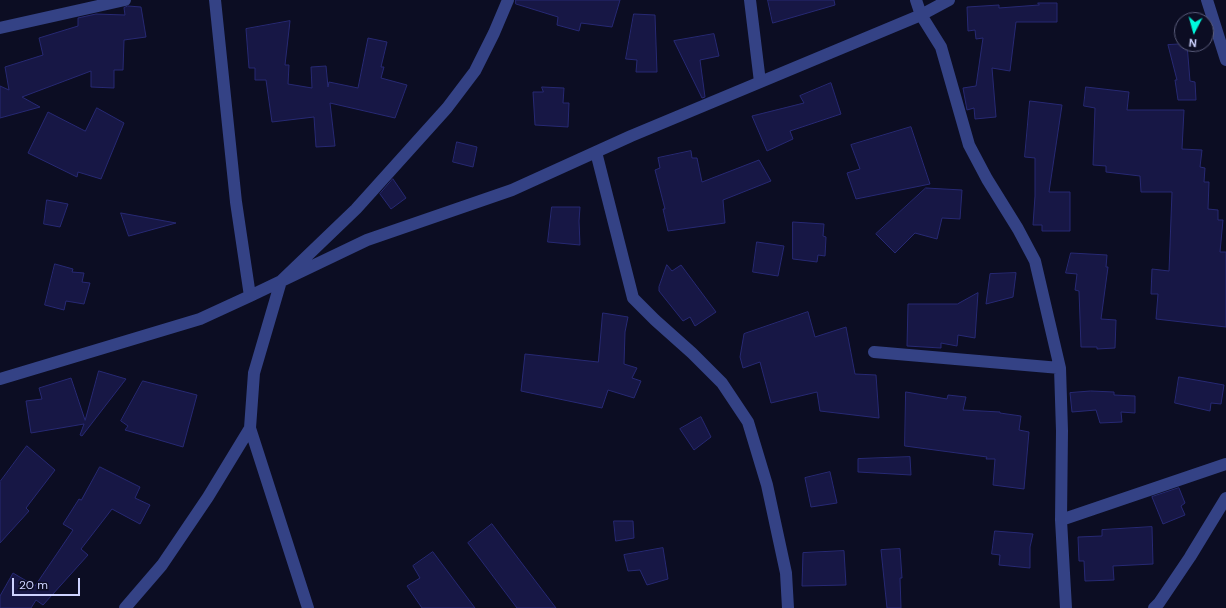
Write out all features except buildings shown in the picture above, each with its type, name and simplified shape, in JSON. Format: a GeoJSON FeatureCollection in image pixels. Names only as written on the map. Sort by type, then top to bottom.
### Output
{"type":"FeatureCollection","features":[{"type":"Feature","properties":{"kind":"street"},"geometry":{"type":"LineString","coordinates":[[0,28],[125,0]]}},
{"type":"Feature","properties":{"kind":"street"},"geometry":{"type":"LineString","coordinates":[[216,0],[236,202],[250,296]]}},
{"type":"Feature","properties":{"kind":"street"},"geometry":{"type":"LineString","coordinates":[[308,608],[250,428],[254,373],[281,281],[356,209],[447,108],[474,71],[494,33],[508,0]]}},
{"type":"Feature","properties":{"kind":"street"},"geometry":{"type":"LineString","coordinates":[[750,0],[760,82]]}},
{"type":"Feature","properties":{"kind":"street"},"geometry":{"type":"LineString","coordinates":[[916,0],[921,15],[941,48],[969,145],[986,179],[1018,229],[1035,261],[1060,368],[1062,431],[1061,520],[1066,608]]}},
{"type":"Feature","properties":{"kind":"street"},"geometry":{"type":"LineString","coordinates":[[0,379],[200,319],[366,240],[512,190],[631,136],[921,15],[949,0]]}},
{"type":"Feature","properties":{"kind":"street"},"geometry":{"type":"LineString","coordinates":[[1207,0],[1226,60]]}},
{"type":"Feature","properties":{"kind":"street"},"geometry":{"type":"LineString","coordinates":[[596,152],[634,298],[655,320],[692,353],[722,383],[748,422],[767,485],[786,573],[788,608]]}},
{"type":"Feature","properties":{"kind":"street"},"geometry":{"type":"LineString","coordinates":[[874,352],[1060,368]]}},
{"type":"Feature","properties":{"kind":"street"},"geometry":{"type":"LineString","coordinates":[[125,608],[162,565],[208,497],[250,428]]}},
{"type":"Feature","properties":{"kind":"street"},"geometry":{"type":"LineString","coordinates":[[1061,520],[1226,464]]}},
{"type":"Feature","properties":{"kind":"street"},"geometry":{"type":"LineString","coordinates":[[1154,608],[1159,603],[1190,557],[1226,498]]}}]}
